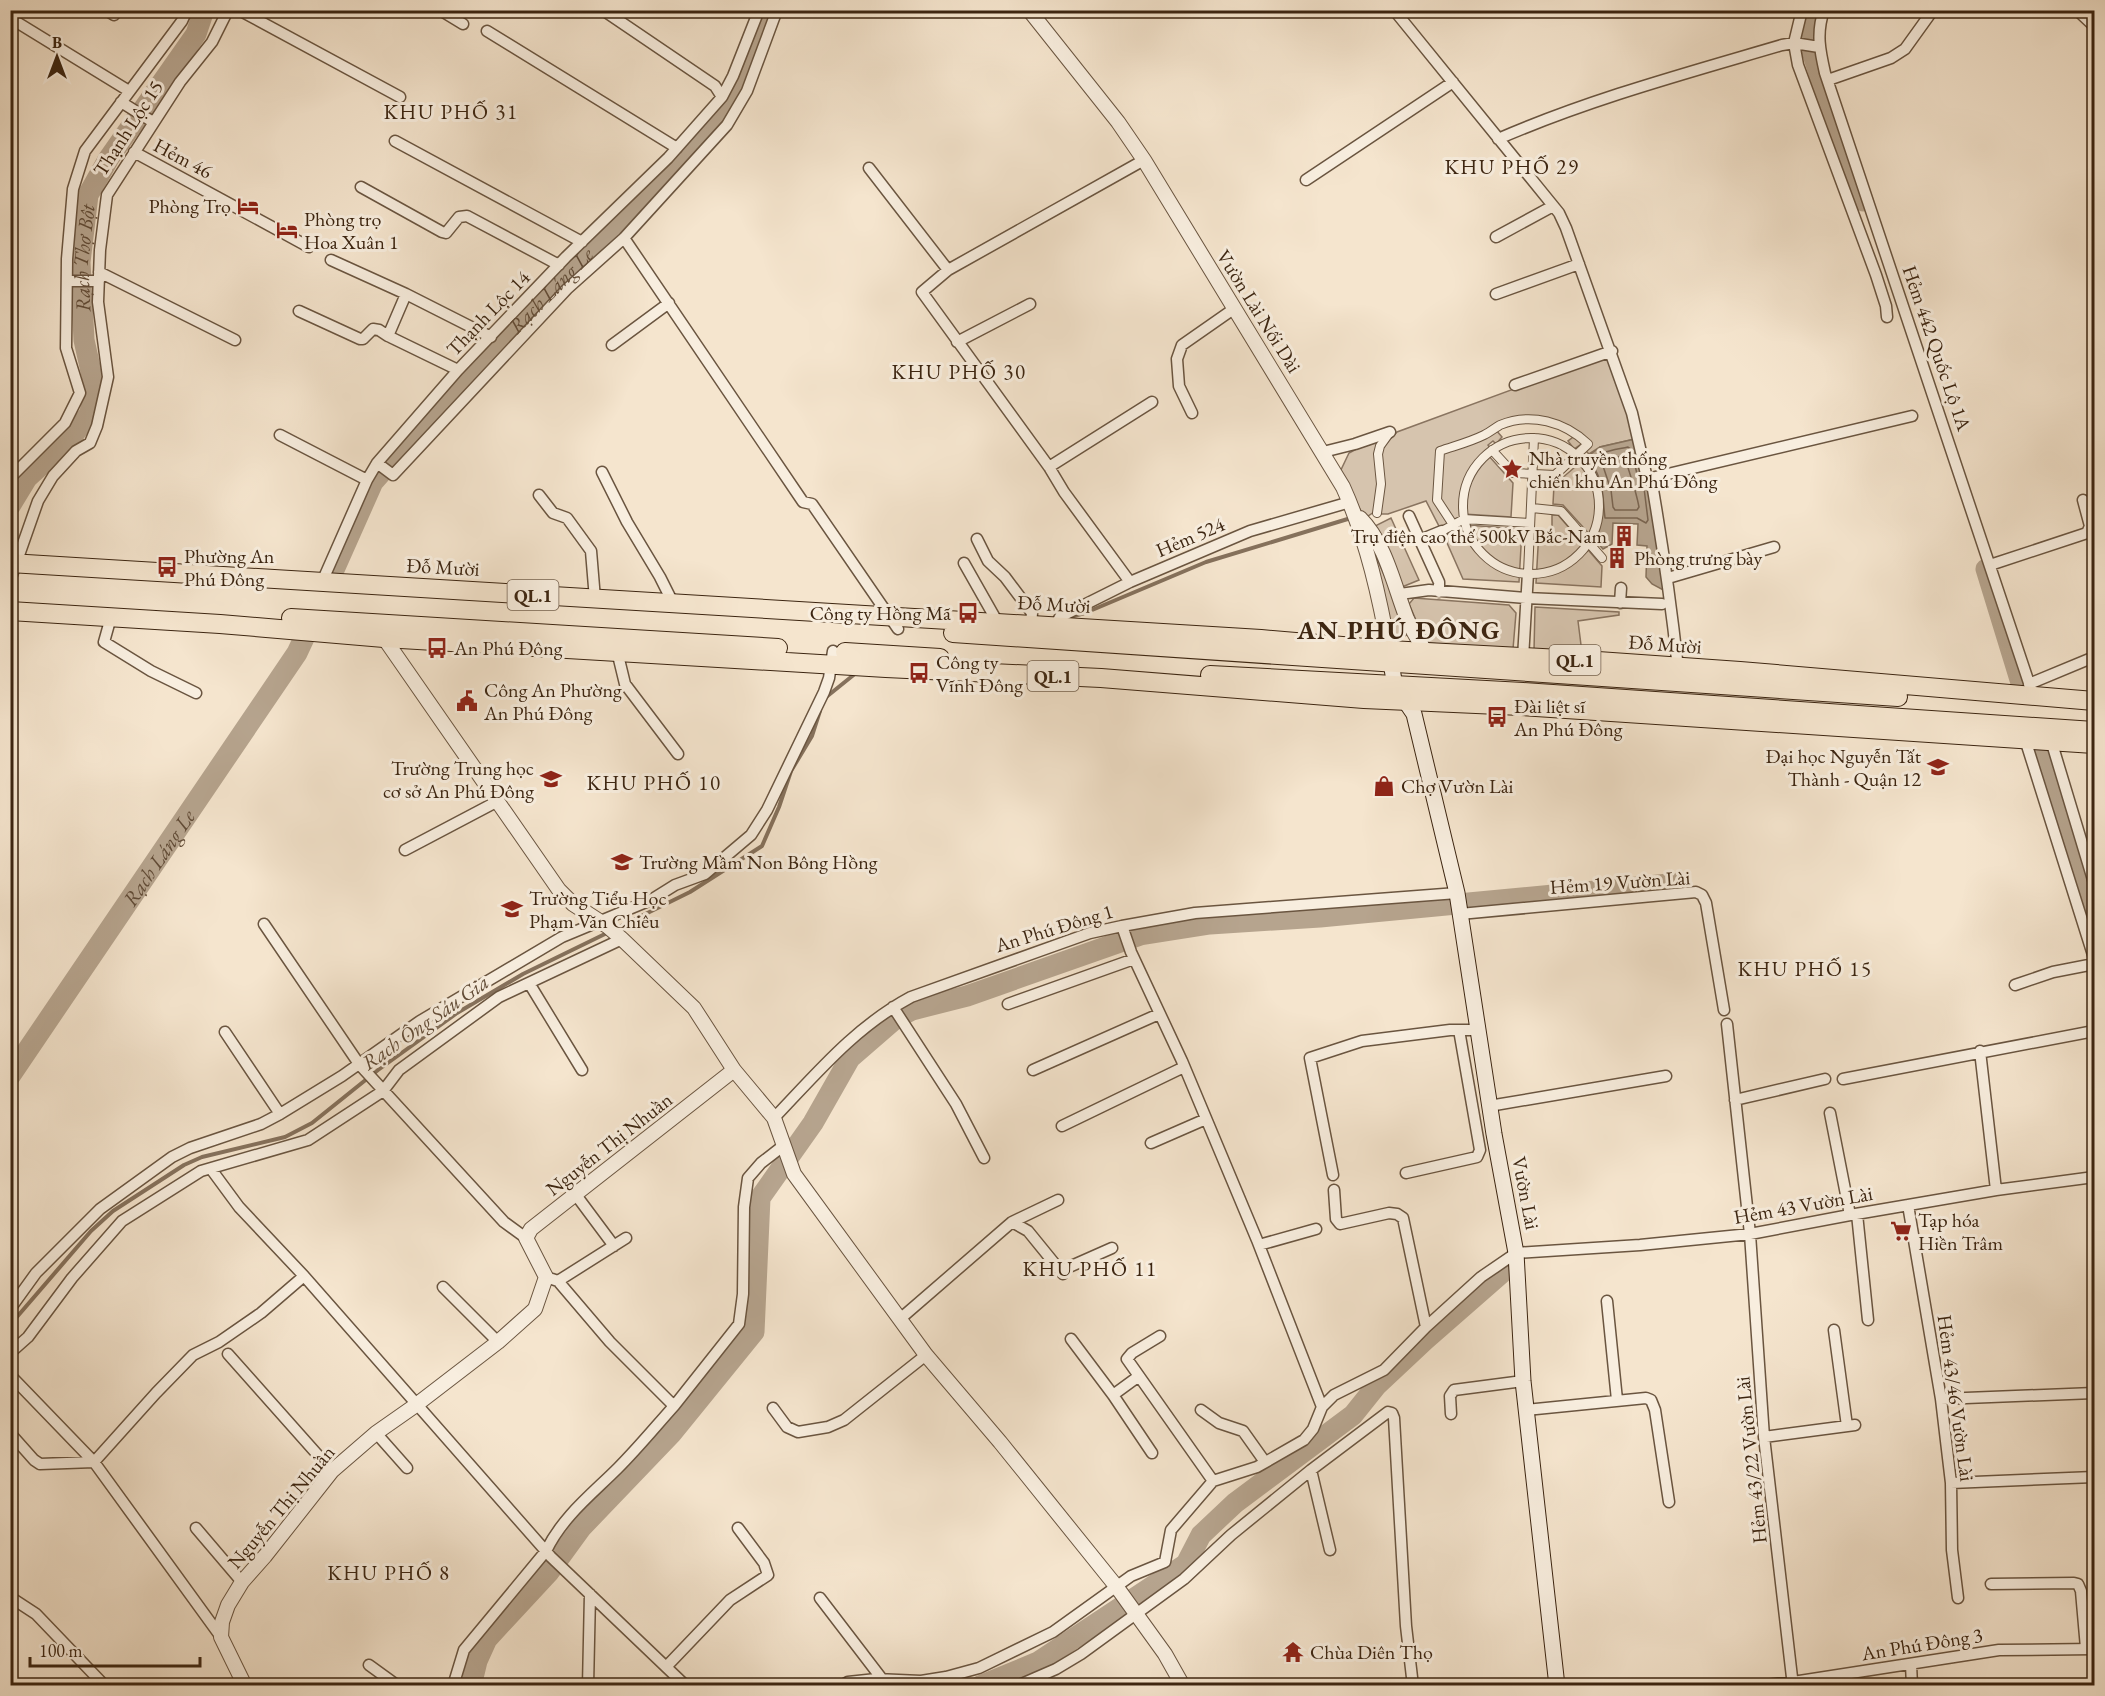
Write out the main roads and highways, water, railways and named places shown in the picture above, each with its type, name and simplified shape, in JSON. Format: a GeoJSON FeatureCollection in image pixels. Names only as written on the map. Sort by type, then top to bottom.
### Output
{"type":"FeatureCollection","features":[{"type":"Feature","properties":{"kind":"highway","name":"Đỗ Mười"},"geometry":{"type":"LineString","coordinates":[[12,569],[322,582],[673,603],[893,622],[998,623],[1262,639],[1390,657]]}},
{"type":"Feature","properties":{"kind":"highway","name":"Đỗ Mười"},"geometry":{"type":"LineString","coordinates":[[12,569],[893,622],[1390,657],[2033,695],[2094,713]]}},
{"type":"Feature","properties":{"kind":"highway","name":"QL.1"},"geometry":{"type":"LineString","coordinates":[[10,600],[617,651],[832,657]]}},
{"type":"Feature","properties":{"kind":"highway","name":"QL.1"},"geometry":{"type":"LineString","coordinates":[[10,611],[832,657],[1410,698],[1523,692],[2022,731],[2049,734],[2094,744]]}},
{"type":"Feature","properties":{"kind":"highway","name":"Đỗ Mười"},"geometry":{"type":"LineString","coordinates":[[1422,658],[1598,661],[2094,701]]}},
{"type":"Feature","properties":{"kind":"highway","name":"QL.1"},"geometry":{"type":"LineString","coordinates":[[2049,734],[2094,730]]}},
{"type":"Feature","properties":{"kind":"main road","name":"Vườn Lài"},"geometry":{"type":"LineString","coordinates":[[1390,657],[1410,698],[1459,904],[1489,1106],[1516,1253],[1523,1381],[1557,1686]]}},
{"type":"Feature","properties":{"kind":"main road","name":"Vườn Lài"},"geometry":{"type":"LineString","coordinates":[[1410,698],[1422,658]]}},
{"type":"Feature","properties":{"kind":"water"},"geometry":{"type":"Polygon","coordinates":[[[1635,439],[1649,485],[1665,591],[1652,584],[1646,577],[1647,546],[1637,545],[1638,524],[1613,523],[1612,544],[1603,549],[1592,537],[1598,517],[1598,497],[1593,478],[1582,461],[1600,447],[1635,439]]]}},
{"type":"Feature","properties":{"kind":"waterway","name":"Rạch Thợ Bột"},"geometry":{"type":"LineString","coordinates":[[10,506],[27,478],[71,438],[90,413],[94,385],[84,340],[80,262],[88,195],[109,158],[196,34],[204,10]]}},
{"type":"Feature","properties":{"kind":"waterway","name":"Rạch Láng Le"},"geometry":{"type":"LineString","coordinates":[[333,572],[373,482],[471,371],[722,114],[744,76],[768,10]]}},
{"type":"Feature","properties":{"kind":"waterway"},"geometry":{"type":"LineString","coordinates":[[1809,10],[1806,23],[1811,48],[1833,119],[1863,201]]}},
{"type":"Feature","properties":{"kind":"waterway"},"geometry":{"type":"LineString","coordinates":[[1070,617],[1085,613],[1206,562],[1351,518]]}},
{"type":"Feature","properties":{"kind":"waterway"},"geometry":{"type":"LineString","coordinates":[[1986,569],[2021,683]]}},
{"type":"Feature","properties":{"kind":"waterway","name":"Rạch Láng Le"},"geometry":{"type":"LineString","coordinates":[[10,1076],[297,653],[304,638]]}},
{"type":"Feature","properties":{"kind":"waterway","name":"Rạch Ông Sáu Gia"},"geometry":{"type":"LineString","coordinates":[[825,698],[856,673]]}},
{"type":"Feature","properties":{"kind":"waterway","name":"Rạch Ông Sáu Gia"},"geometry":{"type":"LineString","coordinates":[[615,929],[690,892],[762,846],[791,771],[812,736],[820,711]]}},
{"type":"Feature","properties":{"kind":"waterway"},"geometry":{"type":"LineString","coordinates":[[2039,743],[2094,918]]}},
{"type":"Feature","properties":{"kind":"waterway"},"geometry":{"type":"LineString","coordinates":[[471,1686],[477,1661],[487,1639],[549,1572],[581,1528],[672,1433],[754,1332],[760,1198],[813,1123],[850,1058],[895,1019],[912,1010],[967,996],[1140,935],[1210,924],[1320,917],[1679,883]]}},
{"type":"Feature","properties":{"kind":"waterway","name":"Rạch Ông Sáu Gia"},"geometry":{"type":"LineString","coordinates":[[10,1325],[91,1231],[113,1211],[184,1165],[202,1157],[285,1137],[312,1123],[378,1070],[457,1013],[523,974],[609,932]]}},
{"type":"Feature","properties":{"kind":"waterway"},"geometry":{"type":"LineString","coordinates":[[980,1686],[1038,1662],[1186,1564],[1201,1535],[1235,1503],[1353,1415],[1377,1385],[1505,1270]]}},
{"type":"Feature","properties":{"kind":"place","name":"Phòng Trọ"},"geometry":{"type":"Point","coordinates":[248,206]}},
{"type":"Feature","properties":{"kind":"place","name":"Phòng trọ Hoa Xuân 1"},"geometry":{"type":"Point","coordinates":[287,230]}},
{"type":"Feature","properties":{"kind":"place","name":"Nhà truyền thống chiến khu An Phú Đông"},"geometry":{"type":"Point","coordinates":[1512,469]}},
{"type":"Feature","properties":{"kind":"place","name":"Trụ điện cao thế 500kV Bắc-Nam"},"geometry":{"type":"Point","coordinates":[1624,536]}},
{"type":"Feature","properties":{"kind":"place","name":"Phòng trưng bày"},"geometry":{"type":"Point","coordinates":[1617,558]}},
{"type":"Feature","properties":{"kind":"place","name":"Phường An Phú Đông"},"geometry":{"type":"Point","coordinates":[167,567]}},
{"type":"Feature","properties":{"kind":"place","name":"Công ty Hồng Mã"},"geometry":{"type":"Point","coordinates":[968,613]}},
{"type":"Feature","properties":{"kind":"place","name":"An Phú Đông"},"geometry":{"type":"Point","coordinates":[437,648]}},
{"type":"Feature","properties":{"kind":"place","name":"Công ty Vĩnh Đông"},"geometry":{"type":"Point","coordinates":[919,673]}},
{"type":"Feature","properties":{"kind":"place","name":"Công An Phường An Phú Đông"},"geometry":{"type":"Point","coordinates":[467,701]}},
{"type":"Feature","properties":{"kind":"place","name":"Đài liệt sĩ An Phú Đông"},"geometry":{"type":"Point","coordinates":[1497,717]}},
{"type":"Feature","properties":{"kind":"place","name":"Đại học Nguyễn Tất Thành - Quận 12"},"geometry":{"type":"Point","coordinates":[1938,767]}},
{"type":"Feature","properties":{"kind":"place","name":"Trường Trung học cơ sở An Phú Đông"},"geometry":{"type":"Point","coordinates":[551,779]}},
{"type":"Feature","properties":{"kind":"place","name":"Chợ Vườn Lài"},"geometry":{"type":"Point","coordinates":[1384,786]}},
{"type":"Feature","properties":{"kind":"place","name":"Trường Mầm Non Bông Hồng"},"geometry":{"type":"Point","coordinates":[622,862]}},
{"type":"Feature","properties":{"kind":"place","name":"Trường Tiểu Học Phạm Văn Chiêu"},"geometry":{"type":"Point","coordinates":[512,909]}},
{"type":"Feature","properties":{"kind":"place","name":"Tạp hóa Hiền Trâm"},"geometry":{"type":"Point","coordinates":[1901,1231]}},
{"type":"Feature","properties":{"kind":"place","name":"Chùa Diên Thọ"},"geometry":{"type":"Point","coordinates":[1293,1652]}},
{"type":"Feature","properties":{"kind":"district","name":"KHU PHỐ 31"},"geometry":{"type":"Point","coordinates":[451,111]}},
{"type":"Feature","properties":{"kind":"district","name":"KHU PHỐ 29"},"geometry":{"type":"Point","coordinates":[1512,166]}},
{"type":"Feature","properties":{"kind":"district","name":"KHU PHỐ 30"},"geometry":{"type":"Point","coordinates":[959,371]}},
{"type":"Feature","properties":{"kind":"district","name":"AN PHÚ ĐÔNG"},"geometry":{"type":"Point","coordinates":[1399,630]}},
{"type":"Feature","properties":{"kind":"district","name":"KHU PHỐ 10"},"geometry":{"type":"Point","coordinates":[654,782]}},
{"type":"Feature","properties":{"kind":"district","name":"KHU PHỐ 15"},"geometry":{"type":"Point","coordinates":[1805,968]}},
{"type":"Feature","properties":{"kind":"district","name":"KHU PHỐ 11"},"geometry":{"type":"Point","coordinates":[1090,1268]}},
{"type":"Feature","properties":{"kind":"district","name":"KHU PHỐ 8"},"geometry":{"type":"Point","coordinates":[389,1572]}}]}
